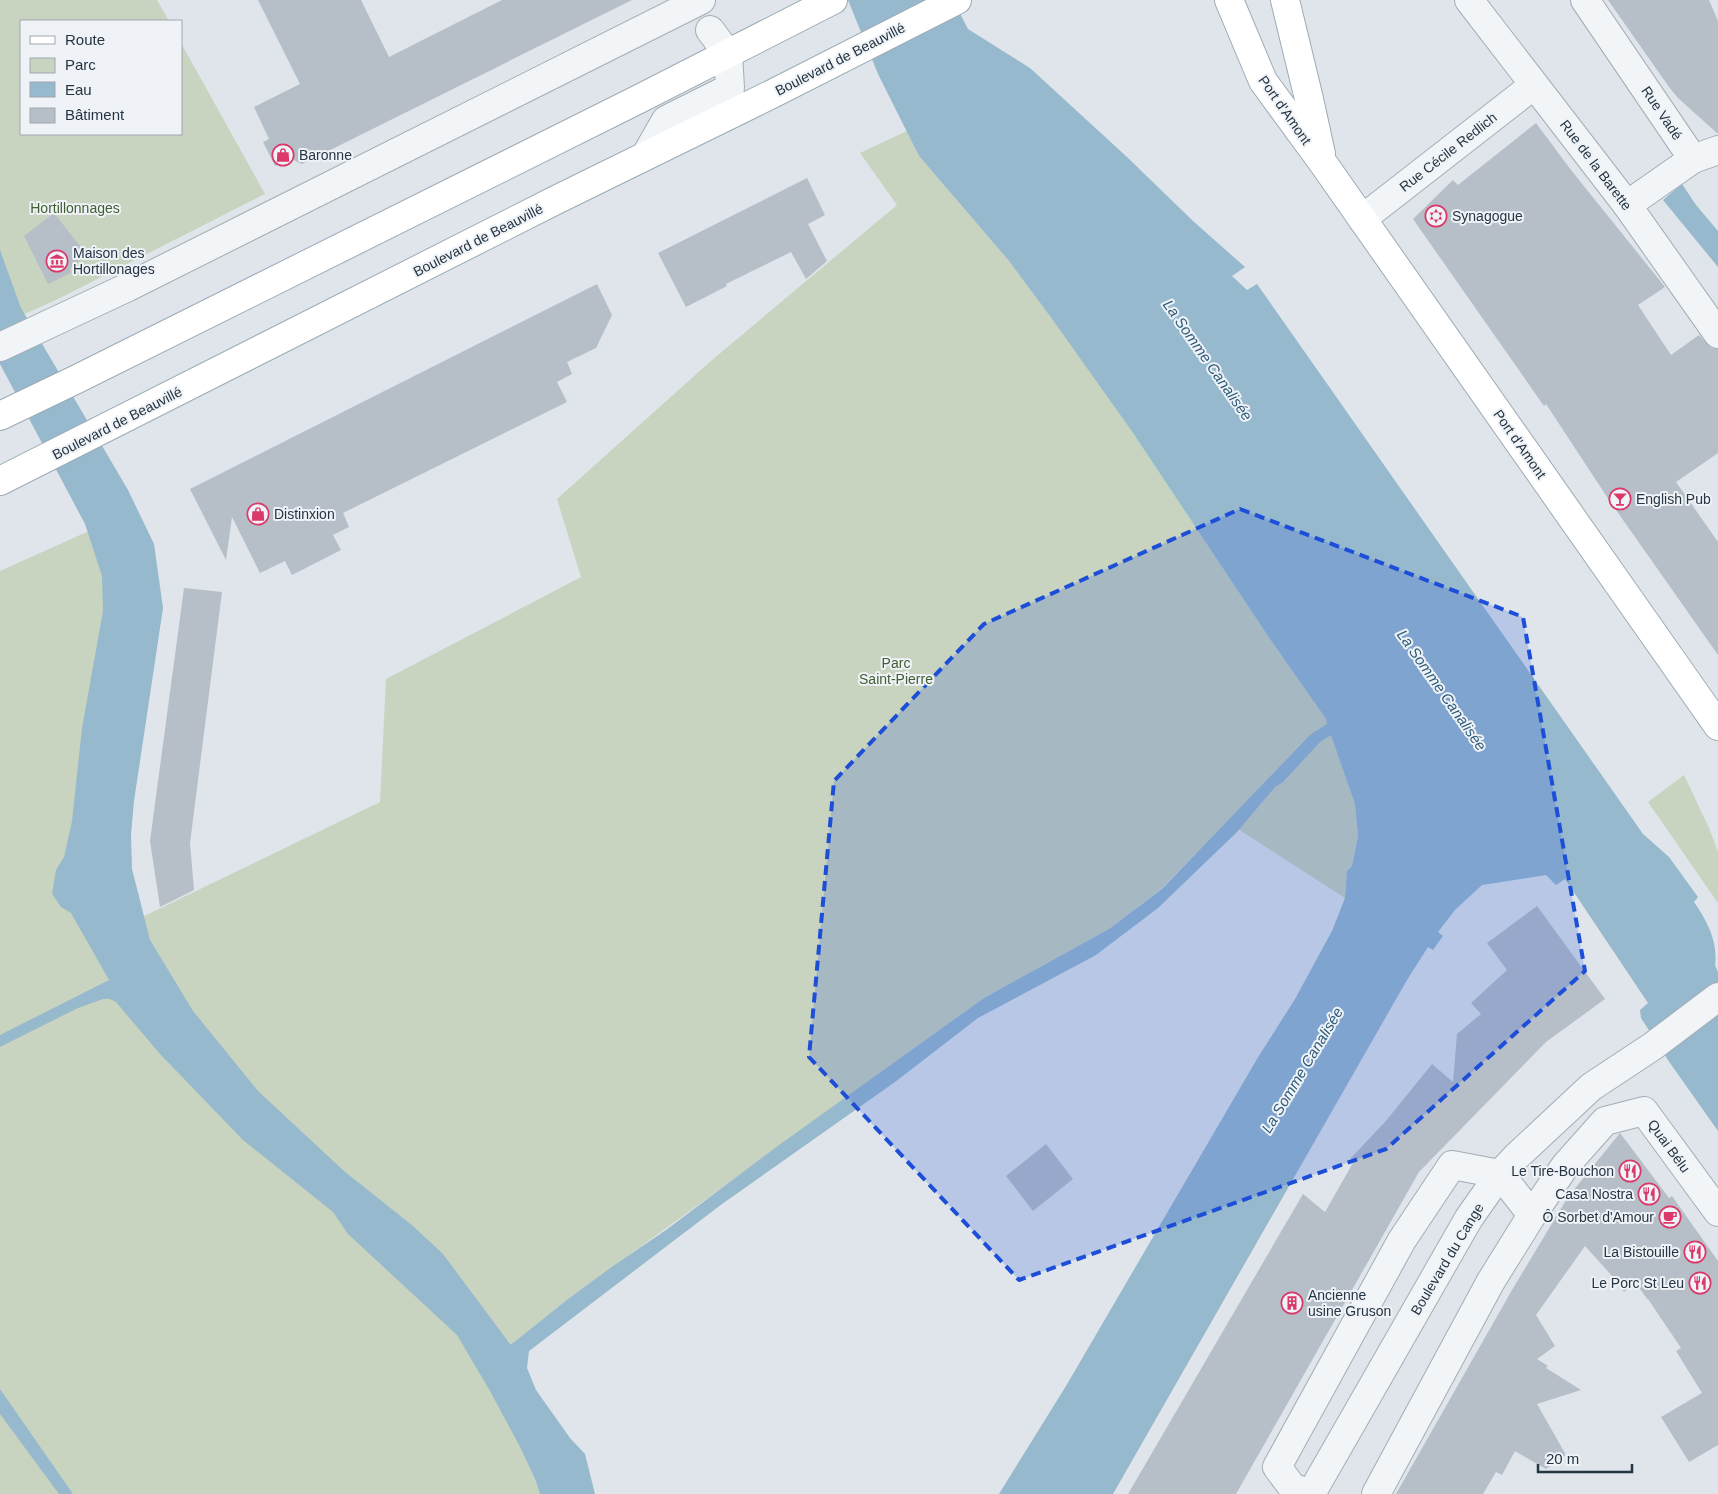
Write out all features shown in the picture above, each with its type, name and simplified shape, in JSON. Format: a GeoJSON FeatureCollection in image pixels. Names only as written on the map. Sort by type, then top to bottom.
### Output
{"type":"FeatureCollection","features":[{"type":"Feature","properties":{"kind":"main road"},"geometry":{"type":"LineString","coordinates":[[0,416],[833,0]]}},
{"type":"Feature","properties":{"kind":"main road","name":"Boulevard de Beauvillé"},"geometry":{"type":"LineString","coordinates":[[0,481],[957,0]]}},
{"type":"Feature","properties":{"kind":"main road","name":"Port d'Amont"},"geometry":{"type":"LineString","coordinates":[[1229,0],[1263,81],[1718,726]]}},
{"type":"Feature","properties":{"kind":"main road","name":"Port d'Amont"},"geometry":{"type":"LineString","coordinates":[[1285,0],[1300,58],[1322,163]]}},
{"type":"Feature","properties":{"kind":"street","name":"Rue de la Barette"},"geometry":{"type":"LineString","coordinates":[[1469,0],[1627,206],[1718,334]]}},
{"type":"Feature","properties":{"kind":"street","name":"Rue Vadé"},"geometry":{"type":"LineString","coordinates":[[1585,0],[1706,154],[1627,206]]}},
{"type":"Feature","properties":{"kind":"street"},"geometry":{"type":"LineString","coordinates":[[0,347],[128,287],[691,6],[710,30],[739,48],[730,88],[666,120],[646,155]]}},
{"type":"Feature","properties":{"kind":"street","name":"Rue Cécile Redlich"},"geometry":{"type":"LineString","coordinates":[[1362,219],[1534,84]]}},
{"type":"Feature","properties":{"kind":"street","name":"Boulevard du Cange"},"geometry":{"type":"LineString","coordinates":[[1311,1494],[1469,1218],[1500,1174],[1591,1087],[1653,1046],[1718,997]]}},
{"type":"Feature","properties":{"kind":"street","name":"Quai Bélu"},"geometry":{"type":"LineString","coordinates":[[1532,1215],[1565,1166],[1605,1122],[1644,1111],[1718,1212]]}},
{"type":"Feature","properties":{"kind":"street"},"geometry":{"type":"LineString","coordinates":[[1311,1494],[1292,1487],[1277,1467],[1402,1240],[1452,1165],[1500,1174],[1532,1215],[1491,1281],[1376,1494]]}},
{"type":"Feature","properties":{"kind":"highlighted area"},"geometry":{"type":"Polygon","coordinates":[[[1240,509],[1523,617],[1585,971],[1386,1149],[1019,1280],[809,1057],[834,781],[984,624],[1240,509]]]}},
{"type":"Feature","properties":{"kind":"green space","name":"Hortillonnages"},"geometry":{"type":"Polygon","coordinates":[[[0,0],[157,0],[168,20],[20,20],[20,135],[182,135],[182,45],[265,194],[58,299],[0,325],[0,0]]]}},
{"type":"Feature","properties":{"kind":"green space","name":"Parc Saint-Pierre"},"geometry":{"type":"Polygon","coordinates":[[[907,131],[919,156],[1009,261],[1052,319],[1133,433],[1270,639],[1326,719],[1355,804],[1358,836],[1352,866],[1347,871],[1345,898],[1227,822],[1162,888],[1109,929],[984,998],[568,1299],[510,1344],[519,1445],[540,1494],[0,1494],[0,571],[98,527],[119,590],[103,936],[380,802],[386,679],[581,577],[557,499],[712,360],[897,205],[860,153],[907,131]]]}},
{"type":"Feature","properties":{"kind":"green space"},"geometry":{"type":"Polygon","coordinates":[[[1684,775],[1718,852],[1718,903],[1648,802],[1684,775]]]}},
{"type":"Feature","properties":{"kind":"water","name":"La Somme Canalisée"},"geometry":{"type":"Polygon","coordinates":[[[848,0],[953,0],[968,29],[1030,68],[1193,221],[1245,267],[1232,276],[1247,290],[1257,284],[1643,834],[1669,857],[1698,897],[1694,902],[1703,916],[1713,940],[1715,965],[1718,972],[1718,1131],[1641,1018],[1640,1010],[1648,1003],[1565,879],[1556,885],[1546,875],[1482,885],[1455,910],[1438,932],[1443,936],[1433,950],[1428,947],[1407,980],[1113,1494],[999,1494],[1066,1386],[1257,1059],[1295,999],[1332,931],[1345,898],[1347,871],[1352,866],[1358,836],[1355,804],[1331,735],[1320,742],[1283,782],[1275,787],[1237,832],[1158,908],[1096,955],[978,1018],[895,1082],[722,1204],[529,1351],[527,1368],[536,1390],[570,1438],[585,1454],[595,1494],[540,1494],[519,1445],[457,1335],[348,1234],[333,1212],[243,1140],[160,1054],[116,1002],[110,999],[103,999],[78,1008],[0,1047],[0,1035],[109,980],[71,913],[61,907],[52,894],[56,870],[64,857],[72,821],[82,728],[103,611],[102,576],[85,524],[0,364],[0,250],[21,308],[128,490],[154,544],[163,608],[134,801],[131,835],[132,869],[150,940],[193,1011],[258,1091],[344,1171],[413,1226],[443,1254],[510,1344],[613,1266],[666,1230],[775,1148],[984,998],[1109,929],[1163,888],[1311,734],[1327,724],[1326,719],[1270,639],[1133,433],[1052,319],[1009,261],[919,156],[878,74],[848,0]]]}},
{"type":"Feature","properties":{"kind":"water"},"geometry":{"type":"Polygon","coordinates":[[[1682,184],[1696,205],[1718,231],[1718,267],[1663,200],[1682,184]]]}},
{"type":"Feature","properties":{"kind":"water"},"geometry":{"type":"Polygon","coordinates":[[[0,1389],[73,1494],[59,1494],[0,1414],[0,1389]]]}},
{"type":"Feature","properties":{"kind":"building"},"geometry":{"type":"Polygon","coordinates":[[[258,0],[361,0],[389,57],[502,0],[632,0],[302,164],[289,158],[275,166],[263,142],[269,139],[254,107],[300,84],[258,0]]]}},
{"type":"Feature","properties":{"kind":"building"},"geometry":{"type":"Polygon","coordinates":[[[1608,0],[1709,0],[1718,21],[1718,134],[1678,98],[1608,0]]]}},
{"type":"Feature","properties":{"kind":"building"},"geometry":{"type":"Polygon","coordinates":[[[1536,123],[1571,170],[1665,287],[1638,305],[1671,355],[1699,335],[1711,348],[1718,349],[1718,453],[1676,482],[1718,542],[1718,655],[1609,500],[1546,404],[1544,406],[1413,219],[1453,180],[1458,185],[1536,123]]]}},
{"type":"Feature","properties":{"kind":"building"},"geometry":{"type":"Polygon","coordinates":[[[807,178],[825,215],[808,224],[827,261],[806,279],[791,252],[726,284],[727,286],[686,307],[658,253],[807,178]]]}},
{"type":"Feature","properties":{"kind":"building","name":"Maison des Hortillonages"},"geometry":{"type":"Polygon","coordinates":[[[54,213],[87,255],[70,268],[71,273],[48,284],[24,236],[54,213]]]}},
{"type":"Feature","properties":{"kind":"building"},"geometry":{"type":"Polygon","coordinates":[[[597,284],[612,315],[596,348],[567,362],[572,374],[557,382],[567,402],[343,513],[349,527],[333,535],[341,550],[292,575],[285,561],[260,573],[232,517],[226,560],[190,489],[597,284]]]}},
{"type":"Feature","properties":{"kind":"building"},"geometry":{"type":"Polygon","coordinates":[[[184,588],[222,592],[190,843],[194,890],[160,907],[150,841],[184,588]]]}},
{"type":"Feature","properties":{"kind":"building"},"geometry":{"type":"Polygon","coordinates":[[[1537,906],[1605,999],[1546,1042],[1419,1172],[1236,1494],[1128,1494],[1303,1194],[1325,1212],[1354,1161],[1350,1159],[1385,1122],[1432,1064],[1453,1082],[1457,1034],[1481,1014],[1471,1003],[1507,970],[1487,943],[1537,906]]]}},
{"type":"Feature","properties":{"kind":"building"},"geometry":{"type":"Polygon","coordinates":[[[1620,1133],[1669,1198],[1672,1196],[1718,1261],[1718,1445],[1689,1462],[1661,1417],[1702,1393],[1676,1351],[1681,1348],[1636,1283],[1624,1292],[1585,1246],[1536,1315],[1555,1346],[1537,1359],[1548,1366],[1546,1368],[1581,1390],[1537,1404],[1566,1455],[1546,1469],[1515,1451],[1502,1475],[1496,1472],[1483,1494],[1396,1494],[1512,1290],[1568,1197],[1620,1133]]]}},
{"type":"Feature","properties":{"kind":"building"},"geometry":{"type":"Polygon","coordinates":[[[1046,1144],[1073,1179],[1033,1211],[1006,1176],[1046,1144]]]}},
{"type":"Feature","properties":{"kind":"place","name":"Baronne"},"geometry":{"type":"Point","coordinates":[283,155]}},
{"type":"Feature","properties":{"kind":"place","name":"Synagogue"},"geometry":{"type":"Point","coordinates":[1436,216]}},
{"type":"Feature","properties":{"kind":"place","name":"Maison des Hortillonages"},"geometry":{"type":"Point","coordinates":[57,261]}},
{"type":"Feature","properties":{"kind":"place","name":"English Pub"},"geometry":{"type":"Point","coordinates":[1620,499]}},
{"type":"Feature","properties":{"kind":"place","name":"Distinxion"},"geometry":{"type":"Point","coordinates":[258,514]}},
{"type":"Feature","properties":{"kind":"place","name":"Le Tire-Bouchon"},"geometry":{"type":"Point","coordinates":[1630,1171]}},
{"type":"Feature","properties":{"kind":"place","name":"Casa Nostra"},"geometry":{"type":"Point","coordinates":[1649,1194]}},
{"type":"Feature","properties":{"kind":"place","name":"Ô Sorbet d'Amour"},"geometry":{"type":"Point","coordinates":[1670,1217]}},
{"type":"Feature","properties":{"kind":"place","name":"La Bistouille"},"geometry":{"type":"Point","coordinates":[1695,1252]}},
{"type":"Feature","properties":{"kind":"place","name":"Le Porc St Leu"},"geometry":{"type":"Point","coordinates":[1700,1283]}},
{"type":"Feature","properties":{"kind":"place","name":"Ancienne usine Gruson"},"geometry":{"type":"Point","coordinates":[1292,1303]}}]}
